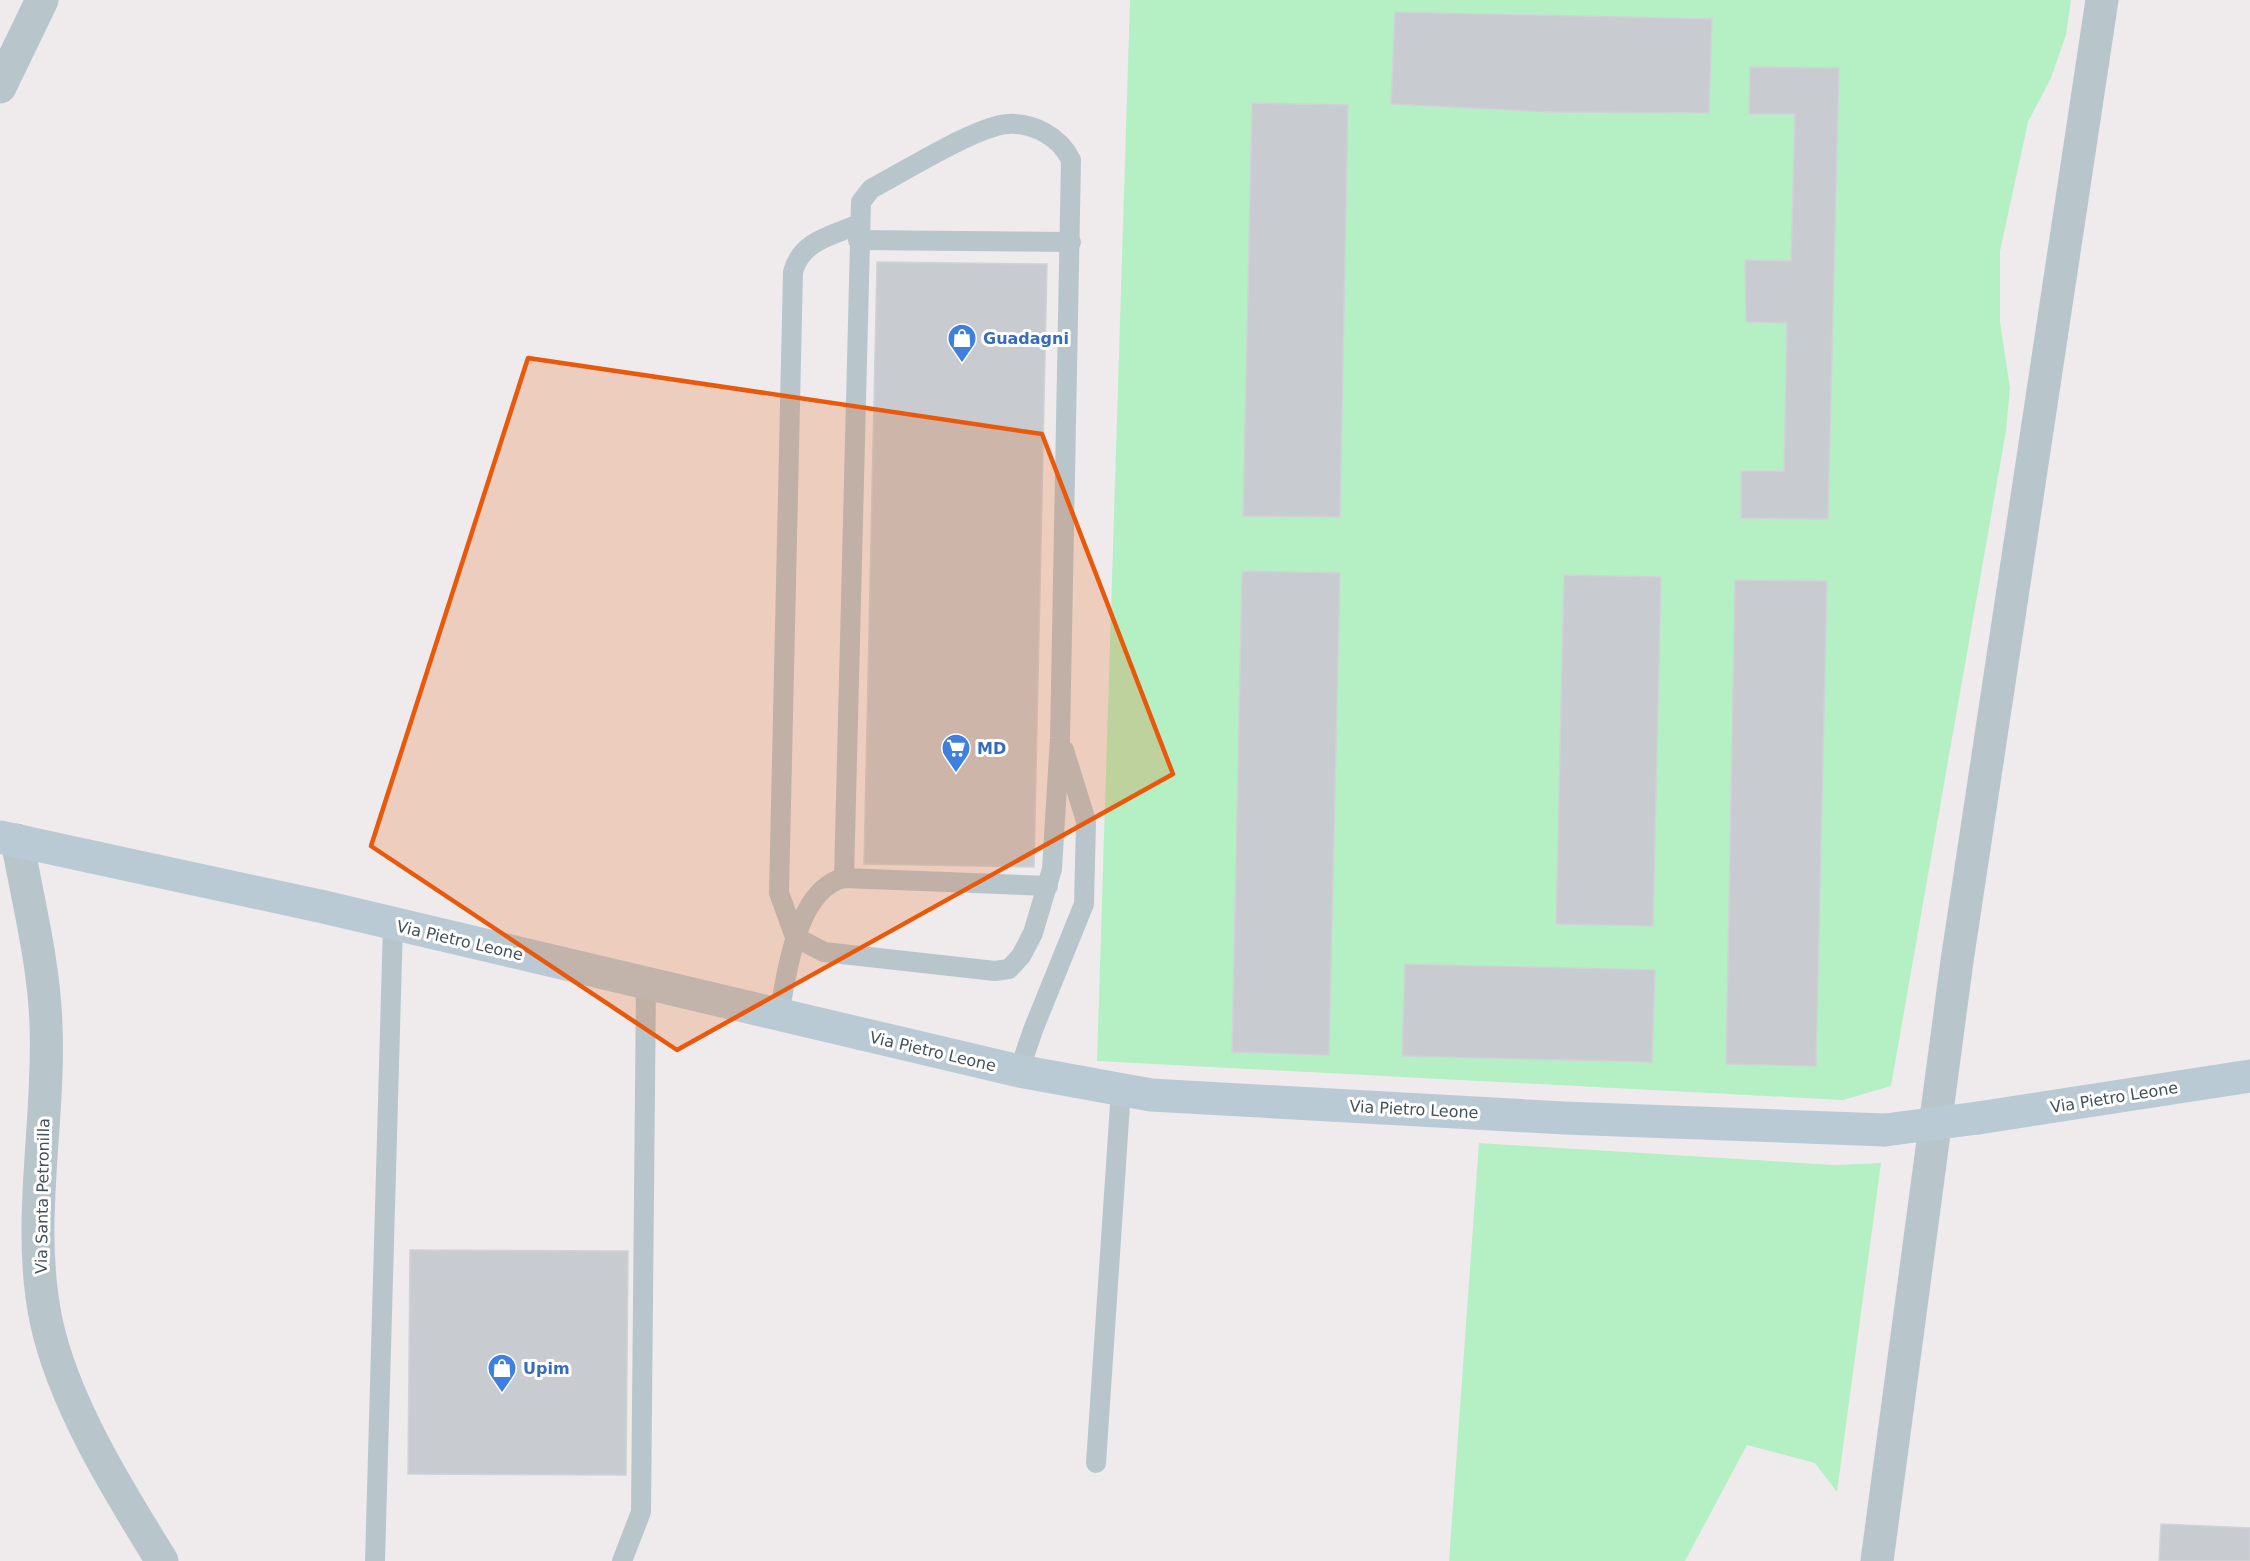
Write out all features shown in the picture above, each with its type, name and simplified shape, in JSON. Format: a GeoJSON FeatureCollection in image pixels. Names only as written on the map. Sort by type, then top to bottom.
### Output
{"type":"FeatureCollection","features":[{"type":"Feature","properties":{"kind":"main road","name":"Via Pietro Leone"},"geometry":{"type":"LineString","coordinates":[[8,838],[393,924],[1019,1071],[1151,1095],[1540,1116],[1885,1130],[2250,1076]]}},
{"type":"Feature","properties":{"kind":"street"},"geometry":{"type":"LineString","coordinates":[[0,87],[42,0]]}},
{"type":"Feature","properties":{"kind":"street"},"geometry":{"type":"LineString","coordinates":[[1877,1561],[1957,961],[2102,0]]}},
{"type":"Feature","properties":{"kind":"street","name":"Via Santa Petronilla"},"geometry":{"type":"LineString","coordinates":[[8,838],[41,976],[46,1024],[39,1238],[40,1284],[46,1322],[60,1368],[88,1432],[124,1500],[162,1561]]}},
{"type":"Feature","properties":{"kind":"lane"},"geometry":{"type":"LineString","coordinates":[[844,878],[858,232],[861,202],[871,189],[986,128],[1008,124],[1030,126],[1051,136],[1064,146],[1071,160],[1071,242],[1060,738],[1052,868],[1033,933],[1021,956],[1009,969],[995,971],[825,952],[795,937],[779,893],[793,273],[797,258],[806,248],[858,232],[1071,242]]}},
{"type":"Feature","properties":{"kind":"lane"},"geometry":{"type":"LineString","coordinates":[[1019,1071],[1033,1030],[1084,904],[1086,820],[1060,738]]}},
{"type":"Feature","properties":{"kind":"lane"},"geometry":{"type":"LineString","coordinates":[[779,1014],[795,937],[821,888],[831,881],[844,878],[1048,886]]}},
{"type":"Feature","properties":{"kind":"lane"},"geometry":{"type":"LineString","coordinates":[[375,1561],[393,924]]}},
{"type":"Feature","properties":{"kind":"lane"},"geometry":{"type":"LineString","coordinates":[[622,1561],[641,1512],[646,984]]}},
{"type":"Feature","properties":{"kind":"lane"},"geometry":{"type":"LineString","coordinates":[[1096,1464],[1121,1090]]}},
{"type":"Feature","properties":{"kind":"highlighted area"},"geometry":{"type":"Polygon","coordinates":[[[528,358],[1042,434],[1173,774],[677,1050],[371,846],[528,358]]]}},
{"type":"Feature","properties":{"kind":"green space"},"geometry":{"type":"Polygon","coordinates":[[[1130,0],[2071,0],[2066,35],[2051,78],[2028,122],[2000,251],[2000,322],[2010,388],[2006,431],[1891,1086],[1843,1100],[1097,1061],[1130,0]]]}},
{"type":"Feature","properties":{"kind":"green space"},"geometry":{"type":"Polygon","coordinates":[[[1479,1143],[1835,1165],[1881,1163],[1837,1492],[1815,1463],[1747,1445],[1685,1561],[1449,1561],[1479,1143]]]}},
{"type":"Feature","properties":{"kind":"building"},"geometry":{"type":"Polygon","coordinates":[[[1395,12],[1712,19],[1709,113],[1551,112],[1391,104],[1395,12]]]}},
{"type":"Feature","properties":{"kind":"building"},"geometry":{"type":"Polygon","coordinates":[[[1750,67],[1839,68],[1828,519],[1741,518],[1741,471],[1784,471],[1787,323],[1746,322],[1745,260],[1791,261],[1795,114],[1749,114],[1750,67]]]}},
{"type":"Feature","properties":{"kind":"building"},"geometry":{"type":"Polygon","coordinates":[[[1252,103],[1348,105],[1340,517],[1243,516],[1252,103]]]}},
{"type":"Feature","properties":{"kind":"building"},"geometry":{"type":"Polygon","coordinates":[[[877,262],[1047,264],[1034,867],[864,864],[877,262]]]}},
{"type":"Feature","properties":{"kind":"building"},"geometry":{"type":"Polygon","coordinates":[[[1242,571],[1340,573],[1329,1055],[1232,1052],[1242,571]]]}},
{"type":"Feature","properties":{"kind":"building"},"geometry":{"type":"Polygon","coordinates":[[[1564,575],[1661,577],[1653,926],[1556,924],[1564,575]]]}},
{"type":"Feature","properties":{"kind":"building"},"geometry":{"type":"Polygon","coordinates":[[[1735,580],[1827,581],[1816,1066],[1726,1064],[1735,580]]]}},
{"type":"Feature","properties":{"kind":"building"},"geometry":{"type":"Polygon","coordinates":[[[1405,964],[1655,970],[1652,1062],[1402,1056],[1405,964]]]}},
{"type":"Feature","properties":{"kind":"building"},"geometry":{"type":"Polygon","coordinates":[[[410,1250],[628,1251],[626,1475],[408,1474],[410,1250]]]}},
{"type":"Feature","properties":{"kind":"building"},"geometry":{"type":"Polygon","coordinates":[[[2161,1524],[2250,1528],[2250,1561],[2159,1561],[2161,1524]]]}},
{"type":"Feature","properties":{"kind":"place","name":"Guadagni"},"geometry":{"type":"Point","coordinates":[962,364]}},
{"type":"Feature","properties":{"kind":"place","name":"MD"},"geometry":{"type":"Point","coordinates":[956,774]}},
{"type":"Feature","properties":{"kind":"place","name":"Upim"},"geometry":{"type":"Point","coordinates":[502,1394]}}]}
